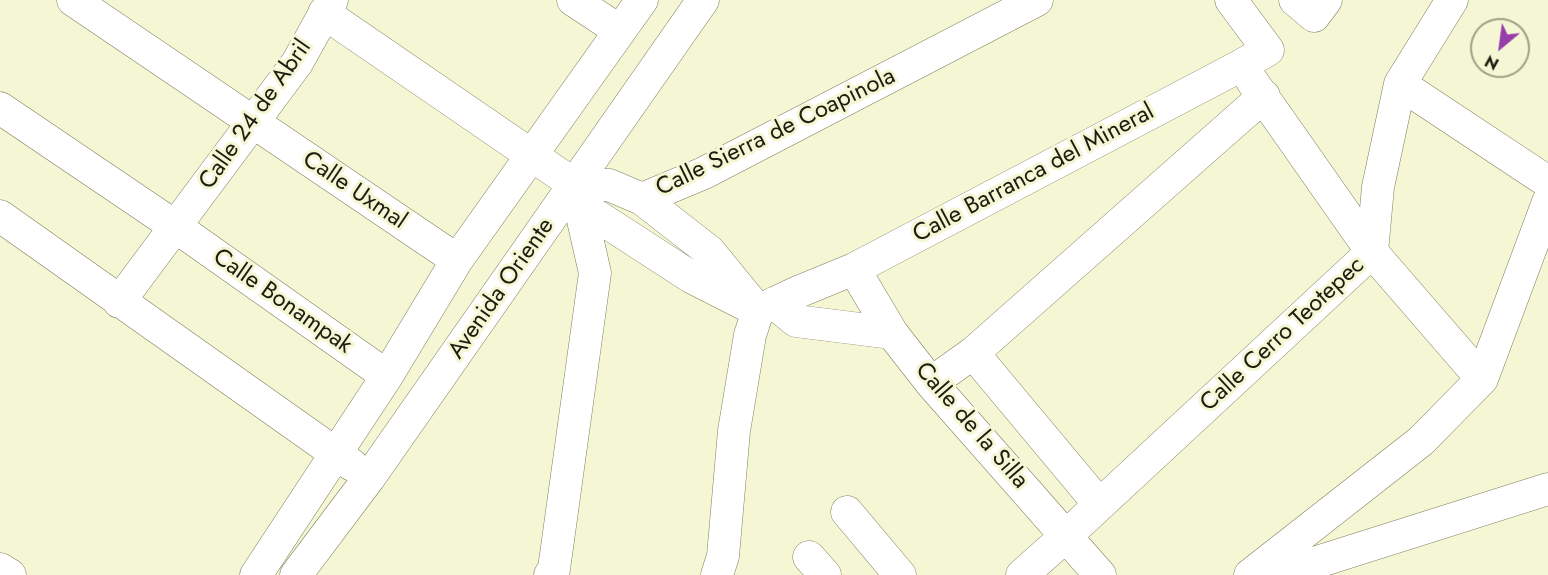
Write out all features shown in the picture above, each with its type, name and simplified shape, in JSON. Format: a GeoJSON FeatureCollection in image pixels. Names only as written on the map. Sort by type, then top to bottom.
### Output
{"type":"FeatureCollection","features":[{"type":"Feature","properties":{"kind":"street","name":"Calle Uxmal"},"geometry":{"type":"LineString","coordinates":[[73,0],[457,260]]}},
{"type":"Feature","properties":{"kind":"street"},"geometry":{"type":"LineString","coordinates":[[573,0],[620,31]]}},
{"type":"Feature","properties":{"kind":"street","name":"Avenida Oriente"},"geometry":{"type":"LineString","coordinates":[[256,575],[387,376],[457,260],[642,0]]}},
{"type":"Feature","properties":{"kind":"street","name":"Avenida Oriente"},"geometry":{"type":"LineString","coordinates":[[296,575],[578,195],[704,0]]}},
{"type":"Feature","properties":{"kind":"street","name":"Calle Sierra de Coapinola"},"geometry":{"type":"LineString","coordinates":[[578,195],[609,184],[642,199],[704,173],[1037,0]]}},
{"type":"Feature","properties":{"kind":"street","name":"Calle Barranca del Mineral"},"geometry":{"type":"LineString","coordinates":[[777,302],[854,269],[1268,50],[1231,0]]}},
{"type":"Feature","properties":{"kind":"street","name":"Calle Cerro Teotepec"},"geometry":{"type":"LineString","coordinates":[[1022,575],[1372,252],[1378,188],[1400,84],[1452,0]]}},
{"type":"Feature","properties":{"kind":"street","name":"Calle 24 de Abril"},"geometry":{"type":"LineString","coordinates":[[119,302],[297,63],[328,4]]}},
{"type":"Feature","properties":{"kind":"street"},"geometry":{"type":"LineString","coordinates":[[328,4],[531,156],[578,195],[691,277],[777,302]]}},
{"type":"Feature","properties":{"kind":"street"},"geometry":{"type":"LineString","coordinates":[[1240,66],[1264,96],[1372,252],[1482,379]]}},
{"type":"Feature","properties":{"kind":"street"},"geometry":{"type":"LineString","coordinates":[[1400,84],[1544,170]]}},
{"type":"Feature","properties":{"kind":"street"},"geometry":{"type":"LineString","coordinates":[[931,383],[973,353],[1264,96]]}},
{"type":"Feature","properties":{"kind":"street","name":"Calle Bonampak"},"geometry":{"type":"LineString","coordinates":[[0,108],[176,227],[387,376]]}},
{"type":"Feature","properties":{"kind":"street"},"geometry":{"type":"LineString","coordinates":[[550,575],[554,569],[595,273],[578,195]]}},
{"type":"Feature","properties":{"kind":"street"},"geometry":{"type":"LineString","coordinates":[[642,199],[777,302],[796,321],[892,333]]}},
{"type":"Feature","properties":{"kind":"street"},"geometry":{"type":"LineString","coordinates":[[1250,575],[1421,441],[1482,379],[1548,202]]}},
{"type":"Feature","properties":{"kind":"street"},"geometry":{"type":"LineString","coordinates":[[0,216],[369,478]]}},
{"type":"Feature","properties":{"kind":"street","name":"Calle de la Silla"},"geometry":{"type":"LineString","coordinates":[[854,269],[892,333],[931,383],[1100,575]]}},
{"type":"Feature","properties":{"kind":"street"},"geometry":{"type":"LineString","coordinates":[[717,575],[723,556],[734,431],[750,334],[777,302]]}},
{"type":"Feature","properties":{"kind":"street","name":"Calle de la Silla"},"geometry":{"type":"LineString","coordinates":[[973,353],[1099,504]]}},
{"type":"Feature","properties":{"kind":"street"},"geometry":{"type":"LineString","coordinates":[[1276,575],[1346,565],[1548,489]]}},
{"type":"Feature","properties":{"kind":"street"},"geometry":{"type":"LineString","coordinates":[[847,512],[900,575]]}},
{"type":"Feature","properties":{"kind":"street"},"geometry":{"type":"LineString","coordinates":[[0,569],[10,575]]}}]}
